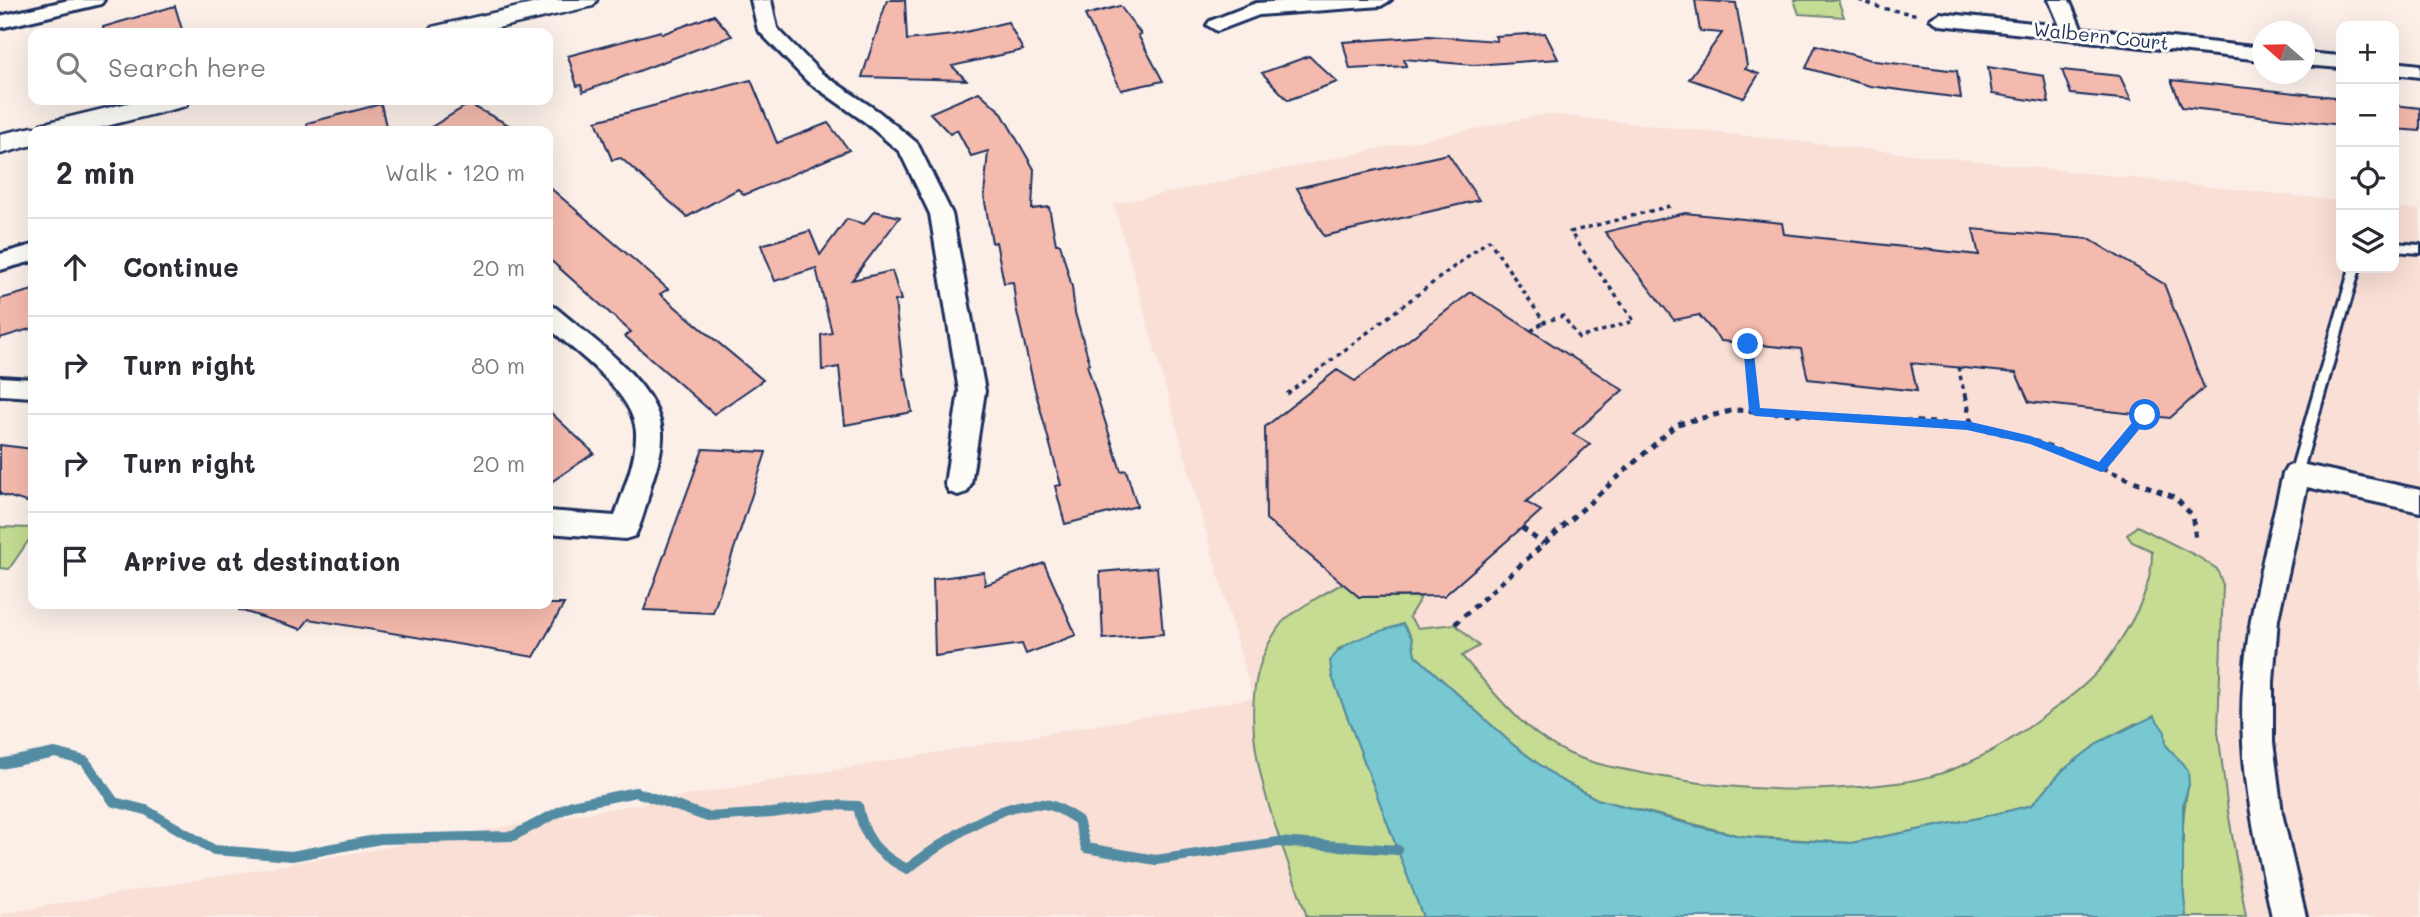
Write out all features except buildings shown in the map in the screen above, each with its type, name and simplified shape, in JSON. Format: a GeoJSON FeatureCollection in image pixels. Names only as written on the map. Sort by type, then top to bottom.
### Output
{"type":"FeatureCollection","features":[{"type":"Feature","properties":{"kind":"main road"},"geometry":{"type":"LineString","coordinates":[[464,28],[584,0]]}},
{"type":"Feature","properties":{"kind":"main road"},"geometry":{"type":"LineString","coordinates":[[71,126],[156,105]]}},
{"type":"Feature","properties":{"kind":"main road"},"geometry":{"type":"LineString","coordinates":[[0,144],[28,137]]}},
{"type":"Feature","properties":{"kind":"street"},"geometry":{"type":"LineString","coordinates":[[0,22],[94,0]]}},
{"type":"Feature","properties":{"kind":"street"},"geometry":{"type":"LineString","coordinates":[[761,0],[768,30],[814,77],[872,117],[909,148],[942,214],[972,391],[958,484]]}},
{"type":"Feature","properties":{"kind":"street"},"geometry":{"type":"LineString","coordinates":[[1217,26],[1256,9],[1381,0]]}},
{"type":"Feature","properties":{"kind":"street"},"geometry":{"type":"LineString","coordinates":[[2059,0],[2073,33]]}},
{"type":"Feature","properties":{"kind":"street","name":"Walbern Court"},"geometry":{"type":"LineString","coordinates":[[1940,19],[2252,53]]}},
{"type":"Feature","properties":{"kind":"street"},"geometry":{"type":"LineString","coordinates":[[2315,60],[2336,62]]}},
{"type":"Feature","properties":{"kind":"street"},"geometry":{"type":"LineString","coordinates":[[2399,69],[2420,71]]}},
{"type":"Feature","properties":{"kind":"street"},"geometry":{"type":"LineString","coordinates":[[0,262],[28,254]]}},
{"type":"Feature","properties":{"kind":"street"},"geometry":{"type":"LineString","coordinates":[[553,318],[613,371],[639,401],[649,433],[625,528],[553,522]]}},
{"type":"Feature","properties":{"kind":"street"},"geometry":{"type":"LineString","coordinates":[[0,386],[28,388]]}},
{"type":"Feature","properties":{"kind":"street"},"geometry":{"type":"LineString","coordinates":[[2289,917],[2266,813],[2258,742],[2258,682],[2263,619],[2296,474],[2420,501]]}},
{"type":"Feature","properties":{"kind":"lane"},"geometry":{"type":"LineString","coordinates":[[2399,247],[2420,249]]}},
{"type":"Feature","properties":{"kind":"lane"},"geometry":{"type":"LineString","coordinates":[[2296,474],[2354,273]]}},
{"type":"Feature","properties":{"kind":"path"},"geometry":{"type":"LineString","coordinates":[[1859,0],[1881,8],[1940,19]]}},
{"type":"Feature","properties":{"kind":"path"},"geometry":{"type":"LineString","coordinates":[[1531,331],[1544,322],[1563,316],[1579,338],[1634,321],[1570,232],[1674,205]]}},
{"type":"Feature","properties":{"kind":"path"},"geometry":{"type":"LineString","coordinates":[[1287,394],[1489,240],[1544,322]]}},
{"type":"Feature","properties":{"kind":"path"},"geometry":{"type":"LineString","coordinates":[[1748,344],[1755,411]]}},
{"type":"Feature","properties":{"kind":"path"},"geometry":{"type":"LineString","coordinates":[[1958,367],[1972,426]]}},
{"type":"Feature","properties":{"kind":"path"},"geometry":{"type":"LineString","coordinates":[[1455,624],[1677,424],[1735,410],[1972,426],[2031,440],[2174,497],[2186,505],[2197,523],[2196,539]]}},
{"type":"Feature","properties":{"kind":"path"},"geometry":{"type":"LineString","coordinates":[[2101,468],[2145,415]]}},
{"type":"Feature","properties":{"kind":"path"},"geometry":{"type":"LineString","coordinates":[[1522,528],[1544,544]]}},
{"type":"Feature","properties":{"kind":"shaded area"},"geometry":{"type":"Polygon","coordinates":[[[1546,114],[2336,200],[2336,273],[2399,273],[2399,208],[2420,210],[2420,917],[0,917],[0,914],[1253,698],[1114,204],[1546,114]]]}},
{"type":"Feature","properties":{"kind":"green space"},"geometry":{"type":"Polygon","coordinates":[[[1794,0],[1838,0],[1844,17],[1799,14],[1794,0]]]}},
{"type":"Feature","properties":{"kind":"green space"},"geometry":{"type":"Polygon","coordinates":[[[2137,526],[2217,569],[2223,585],[2218,731],[2246,917],[2186,917],[2182,850],[2189,784],[2165,745],[2165,732],[2136,723],[2101,741],[2063,770],[2032,805],[1983,817],[1851,843],[1740,836],[1597,799],[1557,778],[1511,743],[1415,655],[1412,638],[1403,624],[1338,649],[1332,676],[1423,917],[1307,917],[1282,846],[1260,769],[1254,731],[1254,693],[1263,657],[1285,619],[1344,583],[1359,597],[1421,597],[1409,617],[1418,628],[1455,624],[1479,646],[1462,656],[1498,698],[1538,735],[1580,758],[1658,776],[1733,787],[1807,790],[1858,787],[1920,779],[1968,763],[2026,729],[2087,683],[2104,665],[2131,622],[2150,576],[2152,551],[2132,542],[2127,535],[2137,526]]]}},
{"type":"Feature","properties":{"kind":"green space"},"geometry":{"type":"Polygon","coordinates":[[[0,527],[28,528],[28,541],[9,569],[0,568],[0,527]]]}},
{"type":"Feature","properties":{"kind":"water"},"geometry":{"type":"Polygon","coordinates":[[[1403,624],[1412,638],[1415,655],[1511,743],[1557,778],[1597,799],[1740,836],[1851,843],[2032,805],[2063,770],[2101,741],[2154,716],[2165,732],[2166,745],[2188,770],[2189,784],[2183,805],[2183,885],[2186,917],[1423,917],[1332,676],[1330,661],[1336,653],[1353,642],[1403,624]]]}},
{"type":"Feature","properties":{"kind":"waterway"},"geometry":{"type":"LineString","coordinates":[[0,764],[55,753],[85,761],[114,802],[146,810],[214,850],[292,856],[380,839],[513,836],[572,805],[636,792],[708,817],[772,813],[830,805],[858,806],[864,828],[874,844],[907,869],[974,824],[1013,807],[1032,804],[1053,806],[1078,820],[1086,848],[1156,860],[1278,842],[1398,850]]}},
{"type":"Feature","properties":{"kind":"route"},"geometry":{"type":"LineString","coordinates":[[1748,344],[1755,411],[1967,425],[2031,440],[2101,468],[2145,415]]}}]}
